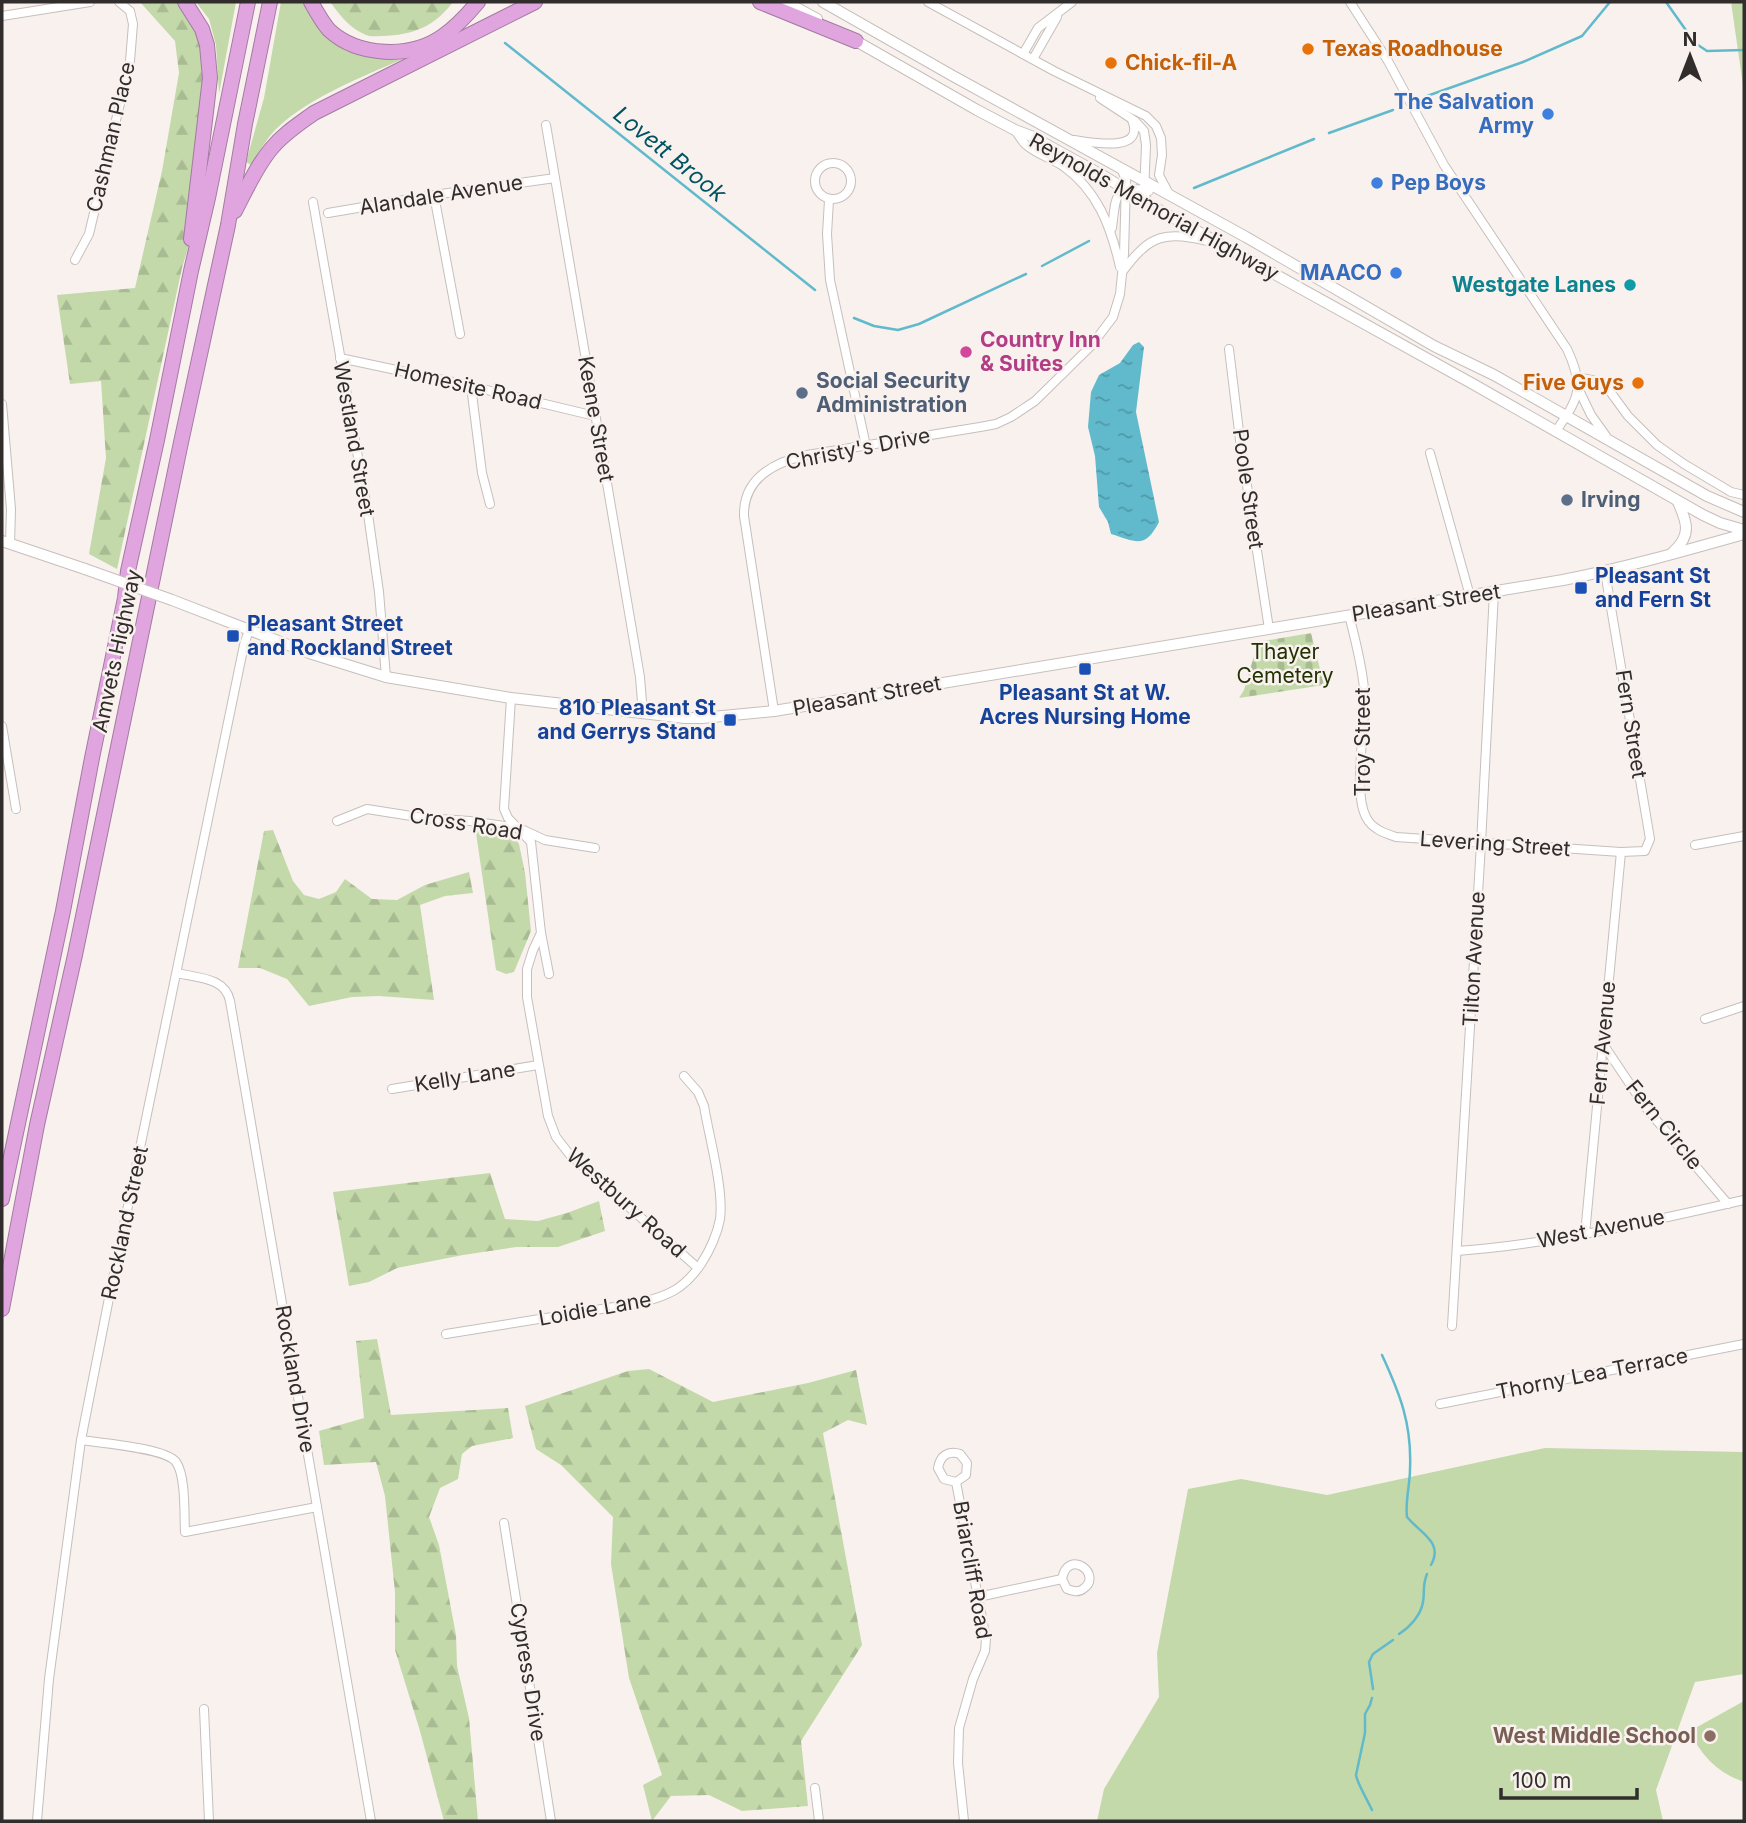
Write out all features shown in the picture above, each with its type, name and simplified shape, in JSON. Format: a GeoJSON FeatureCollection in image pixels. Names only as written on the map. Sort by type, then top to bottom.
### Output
{"type":"FeatureCollection","features":[{"type":"Feature","properties":{"kind":"highway"},"geometry":{"type":"LineString","coordinates":[[186,2],[202,29],[207,45],[210,78],[191,238],[191,271]]}},
{"type":"Feature","properties":{"kind":"highway","name":"Amvets Highway"},"geometry":{"type":"LineString","coordinates":[[2,1199],[63,911],[125,598],[128,571],[158,440],[248,2]]}},
{"type":"Feature","properties":{"kind":"highway","name":"Amvets Highway"},"geometry":{"type":"LineString","coordinates":[[2,1309],[37,1125],[228,225],[270,2]]}},
{"type":"Feature","properties":{"kind":"highway"},"geometry":{"type":"LineString","coordinates":[[311,2],[330,30],[350,43],[366,49],[400,51],[419,47],[442,37],[478,2]]}},
{"type":"Feature","properties":{"kind":"highway"},"geometry":{"type":"LineString","coordinates":[[228,225],[270,150],[289,131],[314,113],[536,2]]}},
{"type":"Feature","properties":{"kind":"highway"},"geometry":{"type":"LineString","coordinates":[[760,2],[856,41]]}},
{"type":"Feature","properties":{"kind":"main road","name":"Reynolds Memorial Highway"},"geometry":{"type":"LineString","coordinates":[[786,2],[976,110],[1031,136],[1107,178],[1126,184],[1148,203],[1678,502],[1716,522],[1744,532]]}},
{"type":"Feature","properties":{"kind":"main road","name":"Reynolds Memorial Highway"},"geometry":{"type":"LineString","coordinates":[[823,2],[1121,168],[1144,186],[1169,195],[1434,346],[1478,366],[1707,496],[1744,513]]}},
{"type":"Feature","properties":{"kind":"main road"},"geometry":{"type":"LineString","coordinates":[[1670,555],[1681,544],[1686,531],[1685,517],[1678,502]]}},
{"type":"Feature","properties":{"kind":"main road","name":"Pleasant Street"},"geometry":{"type":"LineString","coordinates":[[6,542],[172,600],[309,653],[386,677],[511,698],[643,715],[702,718],[774,711],[1494,592],[1605,572],[1744,532]]}},
{"type":"Feature","properties":{"kind":"street"},"geometry":{"type":"LineString","coordinates":[[2,16],[90,2]]}},
{"type":"Feature","properties":{"kind":"street","name":"Cashman Place"},"geometry":{"type":"LineString","coordinates":[[75,260],[89,234],[130,61],[133,24],[130,11],[120,2]]}},
{"type":"Feature","properties":{"kind":"street"},"geometry":{"type":"LineString","coordinates":[[928,2],[1151,120],[1159,130],[1161,138],[1161,180],[1169,195]]}},
{"type":"Feature","properties":{"kind":"street"},"geometry":{"type":"LineString","coordinates":[[1023,54],[1038,29],[1072,2]]}},
{"type":"Feature","properties":{"kind":"street"},"geometry":{"type":"LineString","coordinates":[[1350,2],[1388,61],[1444,165],[1564,343],[1573,362],[1578,387],[1574,404],[1556,431]]}},
{"type":"Feature","properties":{"kind":"street"},"geometry":{"type":"LineString","coordinates":[[1033,59],[1058,14]]}},
{"type":"Feature","properties":{"kind":"street"},"geometry":{"type":"LineString","coordinates":[[1077,83],[1140,125],[1145,135],[1144,186],[1148,203]]}},
{"type":"Feature","properties":{"kind":"street"},"geometry":{"type":"LineString","coordinates":[[1071,140],[1112,144],[1127,141],[1134,132],[1130,118]]}},
{"type":"Feature","properties":{"kind":"street","name":"Keene Street"},"geometry":{"type":"LineString","coordinates":[[546,125],[640,677],[643,715]]}},
{"type":"Feature","properties":{"kind":"street","name":"Christy's Drive"},"geometry":{"type":"LineString","coordinates":[[1014,130],[1026,145],[1082,181],[1098,204],[1111,232],[1121,274]]}},
{"type":"Feature","properties":{"kind":"street"},"geometry":{"type":"LineString","coordinates":[[828,163],[839,164],[849,172],[852,183],[841,198],[829,200],[817,191],[816,175],[828,163]]}},
{"type":"Feature","properties":{"kind":"street","name":"Christy's Drive"},"geometry":{"type":"LineString","coordinates":[[774,711],[745,522],[746,497],[751,486],[760,476],[781,462],[807,455],[980,428],[1002,421],[1025,409],[1083,354],[1107,327],[1117,306],[1124,254],[1126,184],[1121,168]]}},
{"type":"Feature","properties":{"kind":"street"},"geometry":{"type":"LineString","coordinates":[[1144,186],[1160,168]]}},
{"type":"Feature","properties":{"kind":"street","name":"Alandale Avenue"},"geometry":{"type":"LineString","coordinates":[[328,213],[555,178]]}},
{"type":"Feature","properties":{"kind":"street"},"geometry":{"type":"LineString","coordinates":[[1126,184],[1144,186]]}},
{"type":"Feature","properties":{"kind":"street","name":"Christy's Drive"},"geometry":{"type":"LineString","coordinates":[[1111,232],[1116,200],[1126,184]]}},
{"type":"Feature","properties":{"kind":"street"},"geometry":{"type":"LineString","coordinates":[[434,195],[460,334]]}},
{"type":"Feature","properties":{"kind":"street"},"geometry":{"type":"LineString","coordinates":[[829,200],[827,234],[830,280],[866,446]]}},
{"type":"Feature","properties":{"kind":"street","name":"Westland Street"},"geometry":{"type":"LineString","coordinates":[[313,202],[368,514],[386,677]]}},
{"type":"Feature","properties":{"kind":"street"},"geometry":{"type":"LineString","coordinates":[[1121,274],[1141,249],[1161,238],[1182,235],[1220,244]]}},
{"type":"Feature","properties":{"kind":"street","name":"Poole Street"},"geometry":{"type":"LineString","coordinates":[[1229,349],[1241,450],[1269,629]]}},
{"type":"Feature","properties":{"kind":"street","name":"Homesite Road"},"geometry":{"type":"LineString","coordinates":[[340,358],[595,416]]}},
{"type":"Feature","properties":{"kind":"street"},"geometry":{"type":"LineString","coordinates":[[1577,377],[1601,382],[1657,446],[1731,492],[1744,495]]}},
{"type":"Feature","properties":{"kind":"street"},"geometry":{"type":"LineString","coordinates":[[471,386],[482,473],[491,504]]}},
{"type":"Feature","properties":{"kind":"street"},"geometry":{"type":"LineString","coordinates":[[1578,387],[1591,415],[1610,442]]}},
{"type":"Feature","properties":{"kind":"street"},"geometry":{"type":"LineString","coordinates":[[2,404],[11,509],[6,542]]}},
{"type":"Feature","properties":{"kind":"street"},"geometry":{"type":"LineString","coordinates":[[1430,453],[1470,596]]}},
{"type":"Feature","properties":{"kind":"street","name":"Fern Street"},"geometry":{"type":"LineString","coordinates":[[1605,572],[1650,839],[1645,851],[1620,852]]}},
{"type":"Feature","properties":{"kind":"street","name":"Tilton Avenue"},"geometry":{"type":"LineString","coordinates":[[1452,1326],[1494,592]]}},
{"type":"Feature","properties":{"kind":"street","name":"Troy Street"},"geometry":{"type":"LineString","coordinates":[[1349,615],[1365,690],[1360,789],[1363,809],[1367,820],[1373,826]]}},
{"type":"Feature","properties":{"kind":"street","name":"Rockland Street"},"geometry":{"type":"LineString","coordinates":[[37,1821],[49,1679],[81,1440],[249,630]]}},
{"type":"Feature","properties":{"kind":"street"},"geometry":{"type":"LineString","coordinates":[[511,698],[504,809],[508,818],[531,842],[541,933],[549,974]]}},
{"type":"Feature","properties":{"kind":"street"},"geometry":{"type":"LineString","coordinates":[[2,726],[16,809]]}},
{"type":"Feature","properties":{"kind":"street","name":"Cross Road"},"geometry":{"type":"LineString","coordinates":[[337,821],[367,809],[519,828],[545,840],[595,848]]}},
{"type":"Feature","properties":{"kind":"street","name":"Levering Street"},"geometry":{"type":"LineString","coordinates":[[1373,826],[1378,831],[1396,837],[1620,852]]}},
{"type":"Feature","properties":{"kind":"street"},"geometry":{"type":"LineString","coordinates":[[1695,845],[1744,836]]}},
{"type":"Feature","properties":{"kind":"street","name":"Fern Avenue"},"geometry":{"type":"LineString","coordinates":[[1585,1234],[1620,852]]}},
{"type":"Feature","properties":{"kind":"street","name":"Westbury Road"},"geometry":{"type":"LineString","coordinates":[[541,933],[527,970],[527,997],[548,1116],[556,1137],[570,1155],[698,1268]]}},
{"type":"Feature","properties":{"kind":"street","name":"Rockland Drive"},"geometry":{"type":"LineString","coordinates":[[177,973],[211,980],[222,985],[228,992],[371,1821]]}},
{"type":"Feature","properties":{"kind":"street"},"geometry":{"type":"LineString","coordinates":[[1705,1019],[1744,1006]]}},
{"type":"Feature","properties":{"kind":"street","name":"Fern Circle"},"geometry":{"type":"LineString","coordinates":[[1603,1044],[1646,1108],[1728,1204]]}},
{"type":"Feature","properties":{"kind":"street","name":"Kelly Lane"},"geometry":{"type":"LineString","coordinates":[[392,1089],[538,1065]]}},
{"type":"Feature","properties":{"kind":"street","name":"Loidie Lane"},"geometry":{"type":"LineString","coordinates":[[446,1334],[626,1305],[662,1297],[684,1284],[708,1253],[716,1235],[720,1199],[704,1106],[698,1092],[684,1076]]}},
{"type":"Feature","properties":{"kind":"street","name":"West Avenue"},"geometry":{"type":"LineString","coordinates":[[1457,1251],[1489,1249],[1585,1234],[1744,1200]]}},
{"type":"Feature","properties":{"kind":"street","name":"Thorny Lea Terrace"},"geometry":{"type":"LineString","coordinates":[[1440,1404],[1744,1344]]}},
{"type":"Feature","properties":{"kind":"street"},"geometry":{"type":"LineString","coordinates":[[81,1440],[151,1451],[176,1461],[182,1481],[185,1532],[317,1507]]}},
{"type":"Feature","properties":{"kind":"street","name":"Briarcliff Road"},"geometry":{"type":"LineString","coordinates":[[956,1482],[986,1639],[985,1651],[961,1716],[958,1740],[964,1821]]}},
{"type":"Feature","properties":{"kind":"street","name":"Cypress Drive"},"geometry":{"type":"LineString","coordinates":[[504,1523],[551,1821]]}},
{"type":"Feature","properties":{"kind":"street"},"geometry":{"type":"LineString","coordinates":[[978,1597],[1062,1579]]}},
{"type":"Feature","properties":{"kind":"street"},"geometry":{"type":"LineString","coordinates":[[204,1709],[209,1821]]}},
{"type":"Feature","properties":{"kind":"street"},"geometry":{"type":"LineString","coordinates":[[815,1788],[819,1821]]}},
{"type":"Feature","properties":{"kind":"green space"},"geometry":{"type":"Polygon","coordinates":[[[140,2],[185,2],[207,45],[191,238],[182,268],[117,569],[89,554],[106,458],[101,381],[70,384],[57,295],[135,288],[162,171],[179,73],[175,41],[140,2]]]}},
{"type":"Feature","properties":{"kind":"green space"},"geometry":{"type":"Polygon","coordinates":[[[196,2],[236,2],[219,94],[216,45],[209,19],[196,2]]]}},
{"type":"Feature","properties":{"kind":"green space"},"geometry":{"type":"Polygon","coordinates":[[[281,2],[303,2],[312,19],[325,34],[349,51],[379,57],[415,54],[342,86],[306,106],[276,129],[251,165],[246,162],[264,98],[281,2]]]}},
{"type":"Feature","properties":{"kind":"green space"},"geometry":{"type":"Polygon","coordinates":[[[330,2],[453,2],[438,18],[422,28],[404,34],[374,36],[355,29],[330,2]]]}},
{"type":"Feature","properties":{"kind":"green space"},"geometry":{"type":"Polygon","coordinates":[[[1731,2],[1744,2],[1744,92],[1731,2]]]}},
{"type":"Feature","properties":{"kind":"green space","name":"Thayer Cemetery"},"geometry":{"type":"Polygon","coordinates":[[[1311,633],[1324,685],[1239,698],[1244,690],[1258,642],[1311,633]]]}},
{"type":"Feature","properties":{"kind":"green space"},"geometry":{"type":"Polygon","coordinates":[[[475,826],[502,830],[513,835],[519,844],[531,931],[514,972],[506,974],[496,970],[475,826]]]}},
{"type":"Feature","properties":{"kind":"green space"},"geometry":{"type":"Polygon","coordinates":[[[273,830],[293,881],[304,895],[319,899],[336,892],[345,879],[372,899],[397,900],[425,885],[469,872],[473,893],[445,896],[420,905],[434,1000],[352,997],[309,1006],[287,979],[260,968],[238,968],[264,831],[273,830]]]}},
{"type":"Feature","properties":{"kind":"green space"},"geometry":{"type":"Polygon","coordinates":[[[490,1173],[505,1219],[538,1221],[599,1201],[605,1231],[558,1247],[516,1247],[397,1268],[369,1282],[349,1286],[333,1192],[490,1173]]]}},
{"type":"Feature","properties":{"kind":"green space"},"geometry":{"type":"Polygon","coordinates":[[[377,1339],[391,1415],[508,1408],[513,1438],[472,1446],[462,1454],[458,1479],[440,1488],[429,1517],[439,1545],[456,1635],[457,1666],[469,1718],[478,1821],[444,1821],[395,1650],[395,1592],[385,1496],[376,1462],[324,1465],[319,1431],[364,1418],[356,1341],[377,1339]]]}},
{"type":"Feature","properties":{"kind":"green space"},"geometry":{"type":"Polygon","coordinates":[[[649,1369],[713,1402],[808,1383],[856,1370],[867,1425],[848,1420],[823,1433],[862,1645],[801,1741],[808,1806],[742,1811],[709,1795],[671,1796],[652,1821],[643,1785],[662,1775],[629,1678],[611,1564],[613,1517],[561,1465],[536,1449],[525,1406],[628,1371],[649,1369]]]}},
{"type":"Feature","properties":{"kind":"green space"},"geometry":{"type":"Polygon","coordinates":[[[1545,1448],[1744,1452],[1744,1674],[1695,1682],[1656,1790],[1663,1821],[1097,1821],[1104,1789],[1159,1697],[1157,1653],[1188,1489],[1241,1479],[1327,1495],[1545,1448]]]}},
{"type":"Feature","properties":{"kind":"green space"},"geometry":{"type":"Polygon","coordinates":[[[1744,1701],[1744,1782],[1726,1774],[1711,1762],[1690,1731],[1744,1701]]]}},
{"type":"Feature","properties":{"kind":"water"},"geometry":{"type":"Polygon","coordinates":[[[1139,342],[1144,347],[1136,412],[1159,522],[1145,540],[1134,541],[1111,534],[1108,522],[1099,507],[1095,456],[1088,427],[1091,392],[1099,375],[1120,363],[1133,345],[1139,342]]]}},
{"type":"Feature","properties":{"kind":"waterway","name":"Lovett Brook"},"geometry":{"type":"LineString","coordinates":[[1427,96],[1523,62],[1582,36],[1610,2]]}},
{"type":"Feature","properties":{"kind":"waterway","name":"Lovett Brook"},"geometry":{"type":"LineString","coordinates":[[1666,2],[1695,43],[1707,51],[1744,50]]}},
{"type":"Feature","properties":{"kind":"waterway","name":"Lovett Brook"},"geometry":{"type":"LineString","coordinates":[[505,43],[815,290]]}},
{"type":"Feature","properties":{"kind":"waterway","name":"Lovett Brook"},"geometry":{"type":"LineString","coordinates":[[1329,133],[1393,110]]}},
{"type":"Feature","properties":{"kind":"waterway","name":"Lovett Brook"},"geometry":{"type":"LineString","coordinates":[[1194,188],[1314,139]]}},
{"type":"Feature","properties":{"kind":"waterway","name":"Lovett Brook"},"geometry":{"type":"LineString","coordinates":[[1042,266],[1089,241]]}},
{"type":"Feature","properties":{"kind":"waterway","name":"Lovett Brook"},"geometry":{"type":"LineString","coordinates":[[854,318],[874,326],[898,330],[919,324],[1026,274]]}},
{"type":"Feature","properties":{"kind":"waterway"},"geometry":{"type":"LineString","coordinates":[[1382,1355],[1407,1423],[1410,1453],[1407,1517],[1433,1544],[1435,1550],[1431,1565]]}},
{"type":"Feature","properties":{"kind":"waterway"},"geometry":{"type":"LineString","coordinates":[[1399,1634],[1420,1612],[1427,1574]]}},
{"type":"Feature","properties":{"kind":"waterway"},"geometry":{"type":"LineString","coordinates":[[1373,1689],[1369,1662],[1373,1654],[1393,1640]]}},
{"type":"Feature","properties":{"kind":"waterway"},"geometry":{"type":"LineString","coordinates":[[1372,1698],[1365,1714],[1365,1733],[1356,1775],[1372,1810]]}},
{"type":"Feature","properties":{"kind":"place","name":"Texas Roadhouse"},"geometry":{"type":"Point","coordinates":[1308,49]}},
{"type":"Feature","properties":{"kind":"place","name":"Chick-fil-A"},"geometry":{"type":"Point","coordinates":[1111,63]}},
{"type":"Feature","properties":{"kind":"place","name":"The Salvation Army"},"geometry":{"type":"Point","coordinates":[1548,114]}},
{"type":"Feature","properties":{"kind":"place","name":"Pep Boys"},"geometry":{"type":"Point","coordinates":[1377,183]}},
{"type":"Feature","properties":{"kind":"place","name":"MAACO"},"geometry":{"type":"Point","coordinates":[1396,273]}},
{"type":"Feature","properties":{"kind":"place","name":"Westgate Lanes"},"geometry":{"type":"Point","coordinates":[1630,285]}},
{"type":"Feature","properties":{"kind":"place","name":"Country Inn & Suites"},"geometry":{"type":"Point","coordinates":[966,352]}},
{"type":"Feature","properties":{"kind":"place","name":"Five Guys"},"geometry":{"type":"Point","coordinates":[1638,383]}},
{"type":"Feature","properties":{"kind":"place","name":"Social Security Administration"},"geometry":{"type":"Point","coordinates":[802,393]}},
{"type":"Feature","properties":{"kind":"place","name":"Irving"},"geometry":{"type":"Point","coordinates":[1567,500]}},
{"type":"Feature","properties":{"kind":"place","name":"Pleasant St and Fern St"},"geometry":{"type":"Point","coordinates":[1581,588]}},
{"type":"Feature","properties":{"kind":"place","name":"Pleasant Street and Rockland Street"},"geometry":{"type":"Point","coordinates":[233,636]}},
{"type":"Feature","properties":{"kind":"place","name":"Pleasant St at W. Acres Nursing Home"},"geometry":{"type":"Point","coordinates":[1085,669]}},
{"type":"Feature","properties":{"kind":"place","name":"810 Pleasant St and Gerrys Stand"},"geometry":{"type":"Point","coordinates":[730,720]}},
{"type":"Feature","properties":{"kind":"place","name":"West Middle School"},"geometry":{"type":"Point","coordinates":[1710,1736]}}]}
